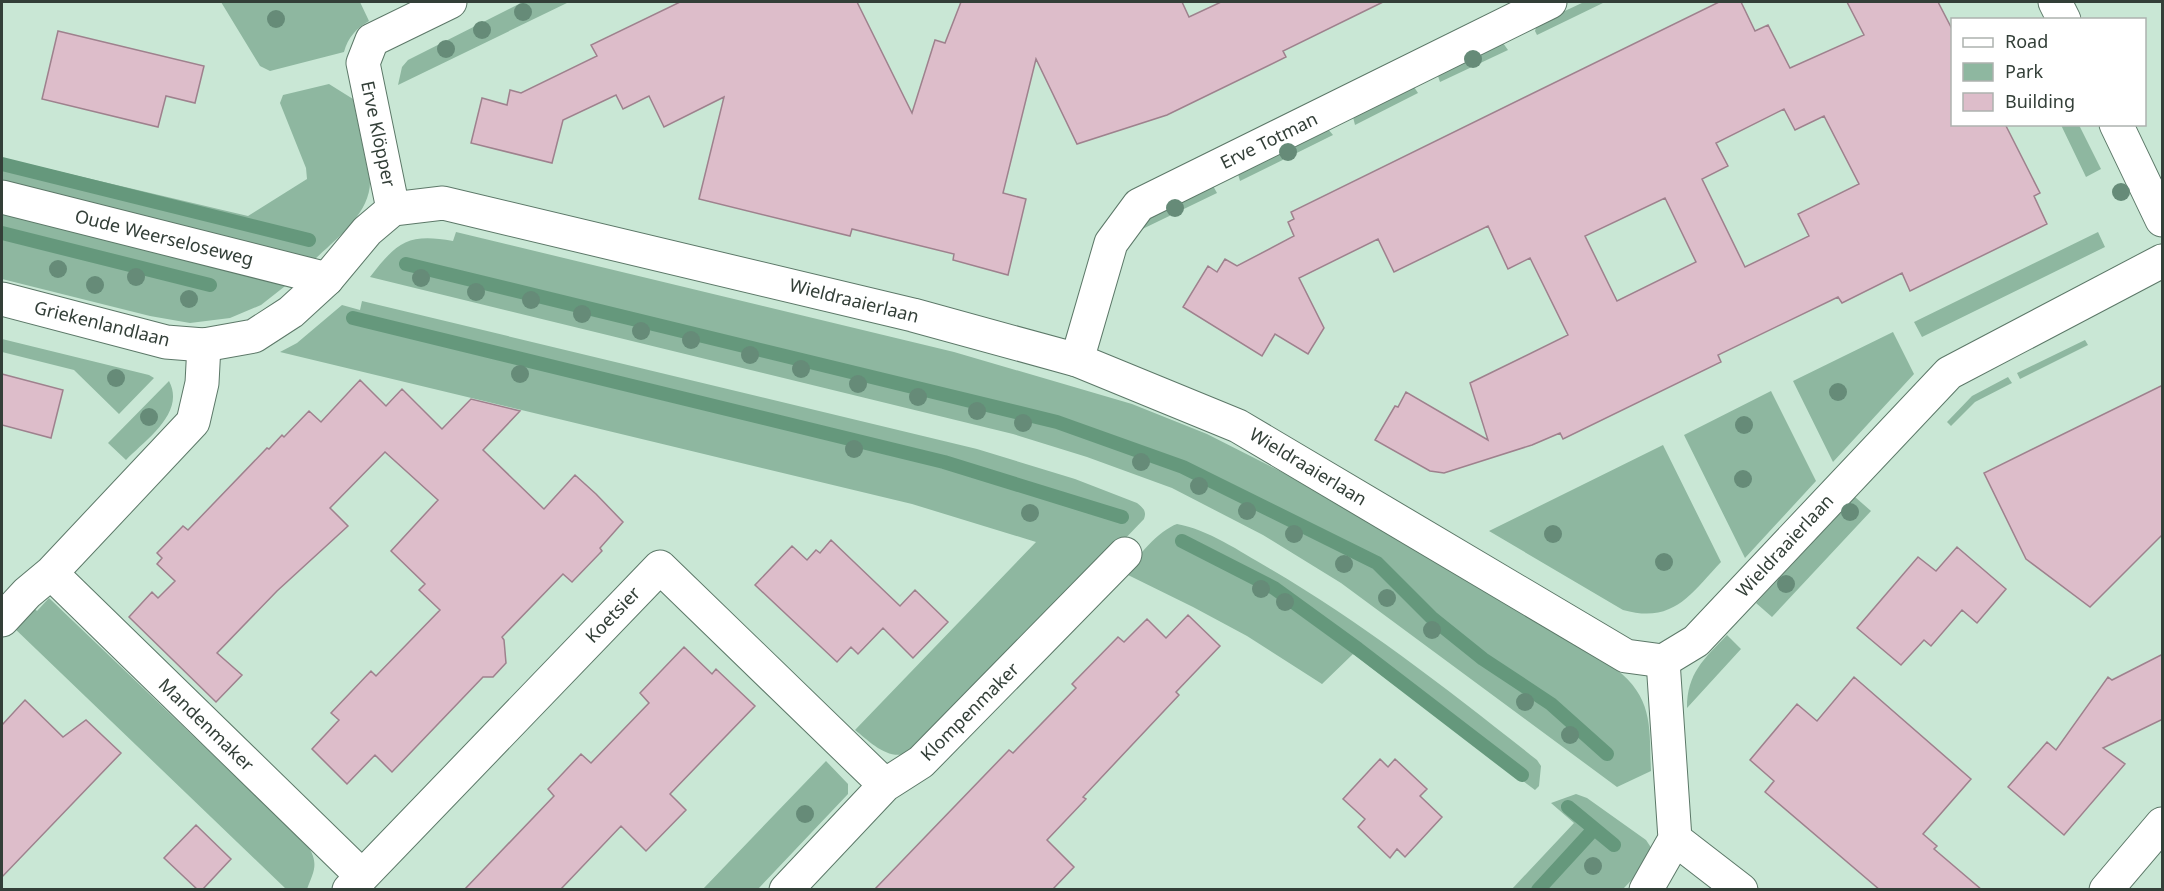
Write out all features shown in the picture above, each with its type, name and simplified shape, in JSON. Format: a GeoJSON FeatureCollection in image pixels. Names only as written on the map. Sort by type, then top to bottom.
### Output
{"type":"FeatureCollection","features":[{"type":"Feature","properties":{"kind":"street","name":"Erve Klöpper"},"geometry":{"type":"LineString","coordinates":[[393,209],[363,63],[372,40],[450,2]]}},
{"type":"Feature","properties":{"kind":"street","name":"Erve Totman"},"geometry":{"type":"LineString","coordinates":[[1077,360],[1111,243],[1139,205],[1550,2]]}},
{"type":"Feature","properties":{"kind":"street"},"geometry":{"type":"LineString","coordinates":[[2055,2],[2063,18]]}},
{"type":"Feature","properties":{"kind":"street"},"geometry":{"type":"LineString","coordinates":[[2117,126],[2163,220]]}},
{"type":"Feature","properties":{"kind":"street","name":"Oude Weerseloseweg"},"geometry":{"type":"LineString","coordinates":[[2,197],[327,279]]}},
{"type":"Feature","properties":{"kind":"street","name":"Wieldraaierlaan"},"geometry":{"type":"LineString","coordinates":[[393,209],[443,203],[913,315],[1077,360],[1238,426],[1626,656],[1663,661],[1696,640],[1949,373],[2163,261]]}},
{"type":"Feature","properties":{"kind":"street"},"geometry":{"type":"LineString","coordinates":[[327,279],[367,231],[393,209]]}},
{"type":"Feature","properties":{"kind":"street","name":"Griekenlandlaan"},"geometry":{"type":"LineString","coordinates":[[2,299],[166,342],[204,345],[254,336],[291,312],[327,279]]}},
{"type":"Feature","properties":{"kind":"street"},"geometry":{"type":"LineString","coordinates":[[2,620],[27,593],[51,573],[193,422],[202,383],[204,345]]}},
{"type":"Feature","properties":{"kind":"street","name":"Klompenmaker"},"geometry":{"type":"LineString","coordinates":[[786,890],[885,785],[921,762],[1125,554]]}},
{"type":"Feature","properties":{"kind":"street","name":"Koetsier"},"geometry":{"type":"LineString","coordinates":[[355,883],[660,567],[885,785]]}},
{"type":"Feature","properties":{"kind":"street","name":"Mandenmaker"},"geometry":{"type":"LineString","coordinates":[[51,573],[355,883]]}},
{"type":"Feature","properties":{"kind":"street"},"geometry":{"type":"LineString","coordinates":[[1646,890],[1675,839],[1663,661]]}},
{"type":"Feature","properties":{"kind":"street"},"geometry":{"type":"LineString","coordinates":[[2106,890],[2163,824]]}},
{"type":"Feature","properties":{"kind":"street"},"geometry":{"type":"LineString","coordinates":[[1675,839],[1741,890]]}},
{"type":"Feature","properties":{"kind":"green space"},"geometry":{"type":"Polygon","coordinates":[[[221,2],[360,2],[369,21],[353,34],[344,52],[270,71],[260,66],[221,2]]]}},
{"type":"Feature","properties":{"kind":"green space"},"geometry":{"type":"Polygon","coordinates":[[[523,2],[569,2],[398,85],[402,67],[408,60],[523,2]]]}},
{"type":"Feature","properties":{"kind":"green space"},"geometry":{"type":"Polygon","coordinates":[[[1584,2],[1605,2],[1537,35],[1535,31],[1537,24],[1584,2]]]}},
{"type":"Feature","properties":{"kind":"green space"},"geometry":{"type":"Polygon","coordinates":[[[1503,43],[1508,50],[1440,82],[1438,76],[1503,43]]]}},
{"type":"Feature","properties":{"kind":"green space"},"geometry":{"type":"Polygon","coordinates":[[[329,84],[353,99],[370,182],[364,205],[349,227],[311,263],[2,186],[2,158],[248,216],[307,179],[306,168],[280,103],[283,95],[329,84]]]}},
{"type":"Feature","properties":{"kind":"green space"},"geometry":{"type":"Polygon","coordinates":[[[1414,87],[1418,93],[1355,125],[1353,117],[1414,87]]]}},
{"type":"Feature","properties":{"kind":"green space"},"geometry":{"type":"Polygon","coordinates":[[[2061,126],[2080,126],[2101,169],[2086,177],[2061,126]]]}},
{"type":"Feature","properties":{"kind":"green space"},"geometry":{"type":"Polygon","coordinates":[[[1328,129],[1333,135],[1240,181],[1238,174],[1328,129]]]}},
{"type":"Feature","properties":{"kind":"green space"},"geometry":{"type":"Polygon","coordinates":[[[1212,184],[1217,193],[1132,234],[1145,218],[1212,184]]]}},
{"type":"Feature","properties":{"kind":"green space"},"geometry":{"type":"Polygon","coordinates":[[[2,210],[289,283],[261,305],[230,318],[190,323],[150,316],[2,279],[2,210]]]}},
{"type":"Feature","properties":{"kind":"green space"},"geometry":{"type":"Polygon","coordinates":[[[456,232],[954,352],[1132,404],[1207,434],[1284,473],[1616,669],[1637,691],[1643,703],[1649,727],[1651,771],[1617,787],[1341,583],[1263,535],[1172,488],[1087,457],[1013,434],[370,277],[388,255],[405,243],[425,238],[453,241],[456,232]]]}},
{"type":"Feature","properties":{"kind":"green space"},"geometry":{"type":"Polygon","coordinates":[[[2098,232],[2105,247],[1922,337],[1914,322],[2098,232]]]}},
{"type":"Feature","properties":{"kind":"green space"},"geometry":{"type":"Polygon","coordinates":[[[362,301],[977,449],[1075,479],[1137,503],[1144,510],[1145,516],[927,745],[905,754],[891,754],[878,748],[855,730],[1036,542],[912,504],[280,352],[297,343],[342,305],[360,310],[362,301]]]}},
{"type":"Feature","properties":{"kind":"green space"},"geometry":{"type":"Polygon","coordinates":[[[1893,332],[1914,374],[1833,462],[1793,381],[1893,332]]]}},
{"type":"Feature","properties":{"kind":"green space"},"geometry":{"type":"Polygon","coordinates":[[[2,339],[154,378],[119,414],[74,370],[2,352],[2,339]]]}},
{"type":"Feature","properties":{"kind":"green space"},"geometry":{"type":"Polygon","coordinates":[[[2085,340],[2088,345],[2020,379],[2017,373],[2085,340]]]}},
{"type":"Feature","properties":{"kind":"green space"},"geometry":{"type":"Polygon","coordinates":[[[2008,377],[2012,383],[1975,402],[1951,426],[1947,422],[1972,396],[2008,377]]]}},
{"type":"Feature","properties":{"kind":"green space"},"geometry":{"type":"Polygon","coordinates":[[[169,381],[173,393],[168,415],[152,435],[126,460],[108,443],[169,381]]]}},
{"type":"Feature","properties":{"kind":"green space"},"geometry":{"type":"Polygon","coordinates":[[[1771,391],[1816,481],[1745,558],[1684,435],[1771,391]]]}},
{"type":"Feature","properties":{"kind":"green space"},"geometry":{"type":"Polygon","coordinates":[[[1663,445],[1721,562],[1690,595],[1668,610],[1640,613],[1623,610],[1489,531],[1663,445]]]}},
{"type":"Feature","properties":{"kind":"green space"},"geometry":{"type":"Polygon","coordinates":[[[1855,497],[1871,511],[1772,617],[1756,603],[1855,497]]]}},
{"type":"Feature","properties":{"kind":"green space"},"geometry":{"type":"Polygon","coordinates":[[[1177,524],[1212,536],[1246,555],[1372,634],[1537,760],[1541,766],[1539,786],[1535,790],[1353,654],[1322,684],[1247,636],[1128,575],[1135,561],[1148,545],[1177,524]]]}},
{"type":"Feature","properties":{"kind":"green space"},"geometry":{"type":"Polygon","coordinates":[[[49,598],[308,846],[314,863],[307,889],[286,889],[12,626],[32,606],[37,611],[49,598]]]}},
{"type":"Feature","properties":{"kind":"green space"},"geometry":{"type":"Polygon","coordinates":[[[1727,635],[1741,649],[1687,708],[1690,685],[1698,667],[1727,635]]]}},
{"type":"Feature","properties":{"kind":"green space"},"geometry":{"type":"Polygon","coordinates":[[[826,761],[848,784],[848,794],[758,889],[703,889],[826,761]]]}},
{"type":"Feature","properties":{"kind":"green space"},"geometry":{"type":"Polygon","coordinates":[[[1576,794],[1587,798],[1646,840],[1652,849],[1649,862],[1623,889],[1511,890],[1574,823],[1551,803],[1576,794]]]}},
{"type":"Feature","properties":{"kind":"building"},"geometry":{"type":"Polygon","coordinates":[[[680,2],[857,2],[912,113],[935,40],[945,43],[961,2],[1182,2],[1189,17],[1221,2],[1383,2],[1283,51],[1286,57],[1167,115],[1077,144],[1036,59],[1003,193],[1026,199],[1008,275],[953,260],[954,254],[852,229],[850,236],[699,199],[724,97],[664,127],[649,96],[623,109],[616,95],[563,120],[552,163],[471,143],[482,98],[507,105],[510,90],[521,93],[597,56],[591,45],[680,2]]]}},
{"type":"Feature","properties":{"kind":"building"},"geometry":{"type":"Polygon","coordinates":[[[1719,2],[1741,2],[1755,31],[1768,25],[1790,68],[1864,35],[1847,2],[1938,2],[1951,27],[1951,126],[2006,126],[2040,193],[2034,196],[2047,224],[1910,291],[1902,273],[1842,303],[1838,297],[1718,355],[1721,362],[1563,439],[1560,433],[1532,445],[1444,473],[1430,471],[1375,440],[1406,392],[1488,440],[1470,383],[1568,335],[1530,258],[1508,269],[1488,226],[1394,272],[1378,239],[1299,278],[1324,328],[1308,354],[1275,334],[1262,356],[1183,307],[1208,266],[1217,272],[1225,259],[1237,266],[1294,236],[1288,222],[1294,219],[1291,212],[1719,2]],[[1784,109],[1716,143],[1728,166],[1702,179],[1745,267],[1809,236],[1798,214],[1859,184],[1824,116],[1795,130],[1784,109]],[[1665,198],[1585,236],[1617,301],[1696,262],[1665,198]]]}},
{"type":"Feature","properties":{"kind":"building"},"geometry":{"type":"Polygon","coordinates":[[[58,31],[204,66],[195,103],[166,96],[158,127],[42,99],[58,31]]]}},
{"type":"Feature","properties":{"kind":"building"},"geometry":{"type":"Polygon","coordinates":[[[2,374],[63,390],[51,438],[2,425],[2,374]]]}},
{"type":"Feature","properties":{"kind":"building"},"geometry":{"type":"Polygon","coordinates":[[[360,380],[386,406],[402,389],[442,429],[471,399],[520,411],[483,450],[544,509],[575,475],[623,522],[600,548],[602,551],[572,582],[563,574],[502,637],[506,663],[493,677],[483,677],[392,772],[375,755],[347,784],[312,749],[339,720],[331,713],[371,671],[376,676],[440,610],[419,590],[425,584],[391,551],[438,500],[385,452],[330,508],[348,526],[277,591],[217,653],[242,675],[216,702],[129,617],[152,592],[158,598],[175,581],[157,564],[162,558],[157,553],[183,526],[188,530],[267,448],[269,449],[282,435],[284,437],[309,411],[321,422],[360,380]]]}},
{"type":"Feature","properties":{"kind":"building"},"geometry":{"type":"Polygon","coordinates":[[[2163,385],[2163,534],[2090,607],[2026,559],[1984,473],[2163,385]]]}},
{"type":"Feature","properties":{"kind":"building"},"geometry":{"type":"Polygon","coordinates":[[[831,540],[900,606],[915,590],[948,622],[913,658],[883,628],[858,654],[851,647],[837,662],[755,585],[792,546],[807,560],[816,550],[820,553],[831,540]]]}},
{"type":"Feature","properties":{"kind":"building"},"geometry":{"type":"Polygon","coordinates":[[[1957,547],[2006,589],[1977,623],[1962,610],[1931,646],[1924,640],[1901,665],[1857,628],[1918,557],[1936,571],[1957,547]]]}},
{"type":"Feature","properties":{"kind":"building"},"geometry":{"type":"Polygon","coordinates":[[[1188,615],[1220,646],[1176,692],[1179,695],[1083,797],[1086,799],[1047,840],[1074,867],[1052,890],[874,890],[1009,750],[1013,753],[1076,688],[1072,684],[1118,637],[1124,642],[1147,619],[1166,638],[1188,615]]]}},
{"type":"Feature","properties":{"kind":"building"},"geometry":{"type":"Polygon","coordinates":[[[684,647],[712,674],[716,669],[755,706],[670,794],[686,810],[646,851],[621,826],[560,890],[464,890],[554,796],[548,789],[581,754],[591,763],[649,703],[640,693],[684,647]]]}},
{"type":"Feature","properties":{"kind":"building"},"geometry":{"type":"Polygon","coordinates":[[[2163,654],[2163,719],[2103,748],[2125,764],[2064,835],[2008,787],[2047,742],[2056,750],[2108,677],[2112,680],[2163,654]]]}},
{"type":"Feature","properties":{"kind":"building"},"geometry":{"type":"Polygon","coordinates":[[[1854,677],[1971,779],[1923,834],[1937,846],[1934,849],[1982,890],[1880,890],[1765,792],[1774,781],[1750,760],[1797,704],[1817,721],[1854,677]]]}},
{"type":"Feature","properties":{"kind":"building"},"geometry":{"type":"Polygon","coordinates":[[[25,700],[63,737],[86,720],[121,753],[2,877],[2,725],[25,700]]]}},
{"type":"Feature","properties":{"kind":"building"},"geometry":{"type":"Polygon","coordinates":[[[1380,759],[1388,767],[1395,759],[1427,789],[1420,796],[1442,817],[1405,857],[1397,849],[1390,858],[1358,827],[1365,819],[1343,799],[1380,759]]]}},
{"type":"Feature","properties":{"kind":"building"},"geometry":{"type":"Polygon","coordinates":[[[196,825],[231,859],[202,890],[198,890],[164,858],[196,825]]]}},
{"type":"Feature","properties":{"kind":"waterway"},"geometry":{"type":"LineString","coordinates":[[2,164],[309,240]]}},
{"type":"Feature","properties":{"kind":"waterway"},"geometry":{"type":"LineString","coordinates":[[2,233],[210,285]]}},
{"type":"Feature","properties":{"kind":"waterway"},"geometry":{"type":"LineString","coordinates":[[406,264],[1057,422],[1183,467],[1377,563],[1432,618],[1483,659],[1551,704],[1607,754]]}},
{"type":"Feature","properties":{"kind":"waterway"},"geometry":{"type":"LineString","coordinates":[[353,318],[944,462],[1122,517]]}},
{"type":"Feature","properties":{"kind":"waterway"},"geometry":{"type":"LineString","coordinates":[[1182,541],[1274,588],[1358,649],[1522,775]]}},
{"type":"Feature","properties":{"kind":"waterway"},"geometry":{"type":"LineString","coordinates":[[1568,807],[1614,845]]}},
{"type":"Feature","properties":{"kind":"waterway"},"geometry":{"type":"LineString","coordinates":[[1538,890],[1594,829]]}}]}
